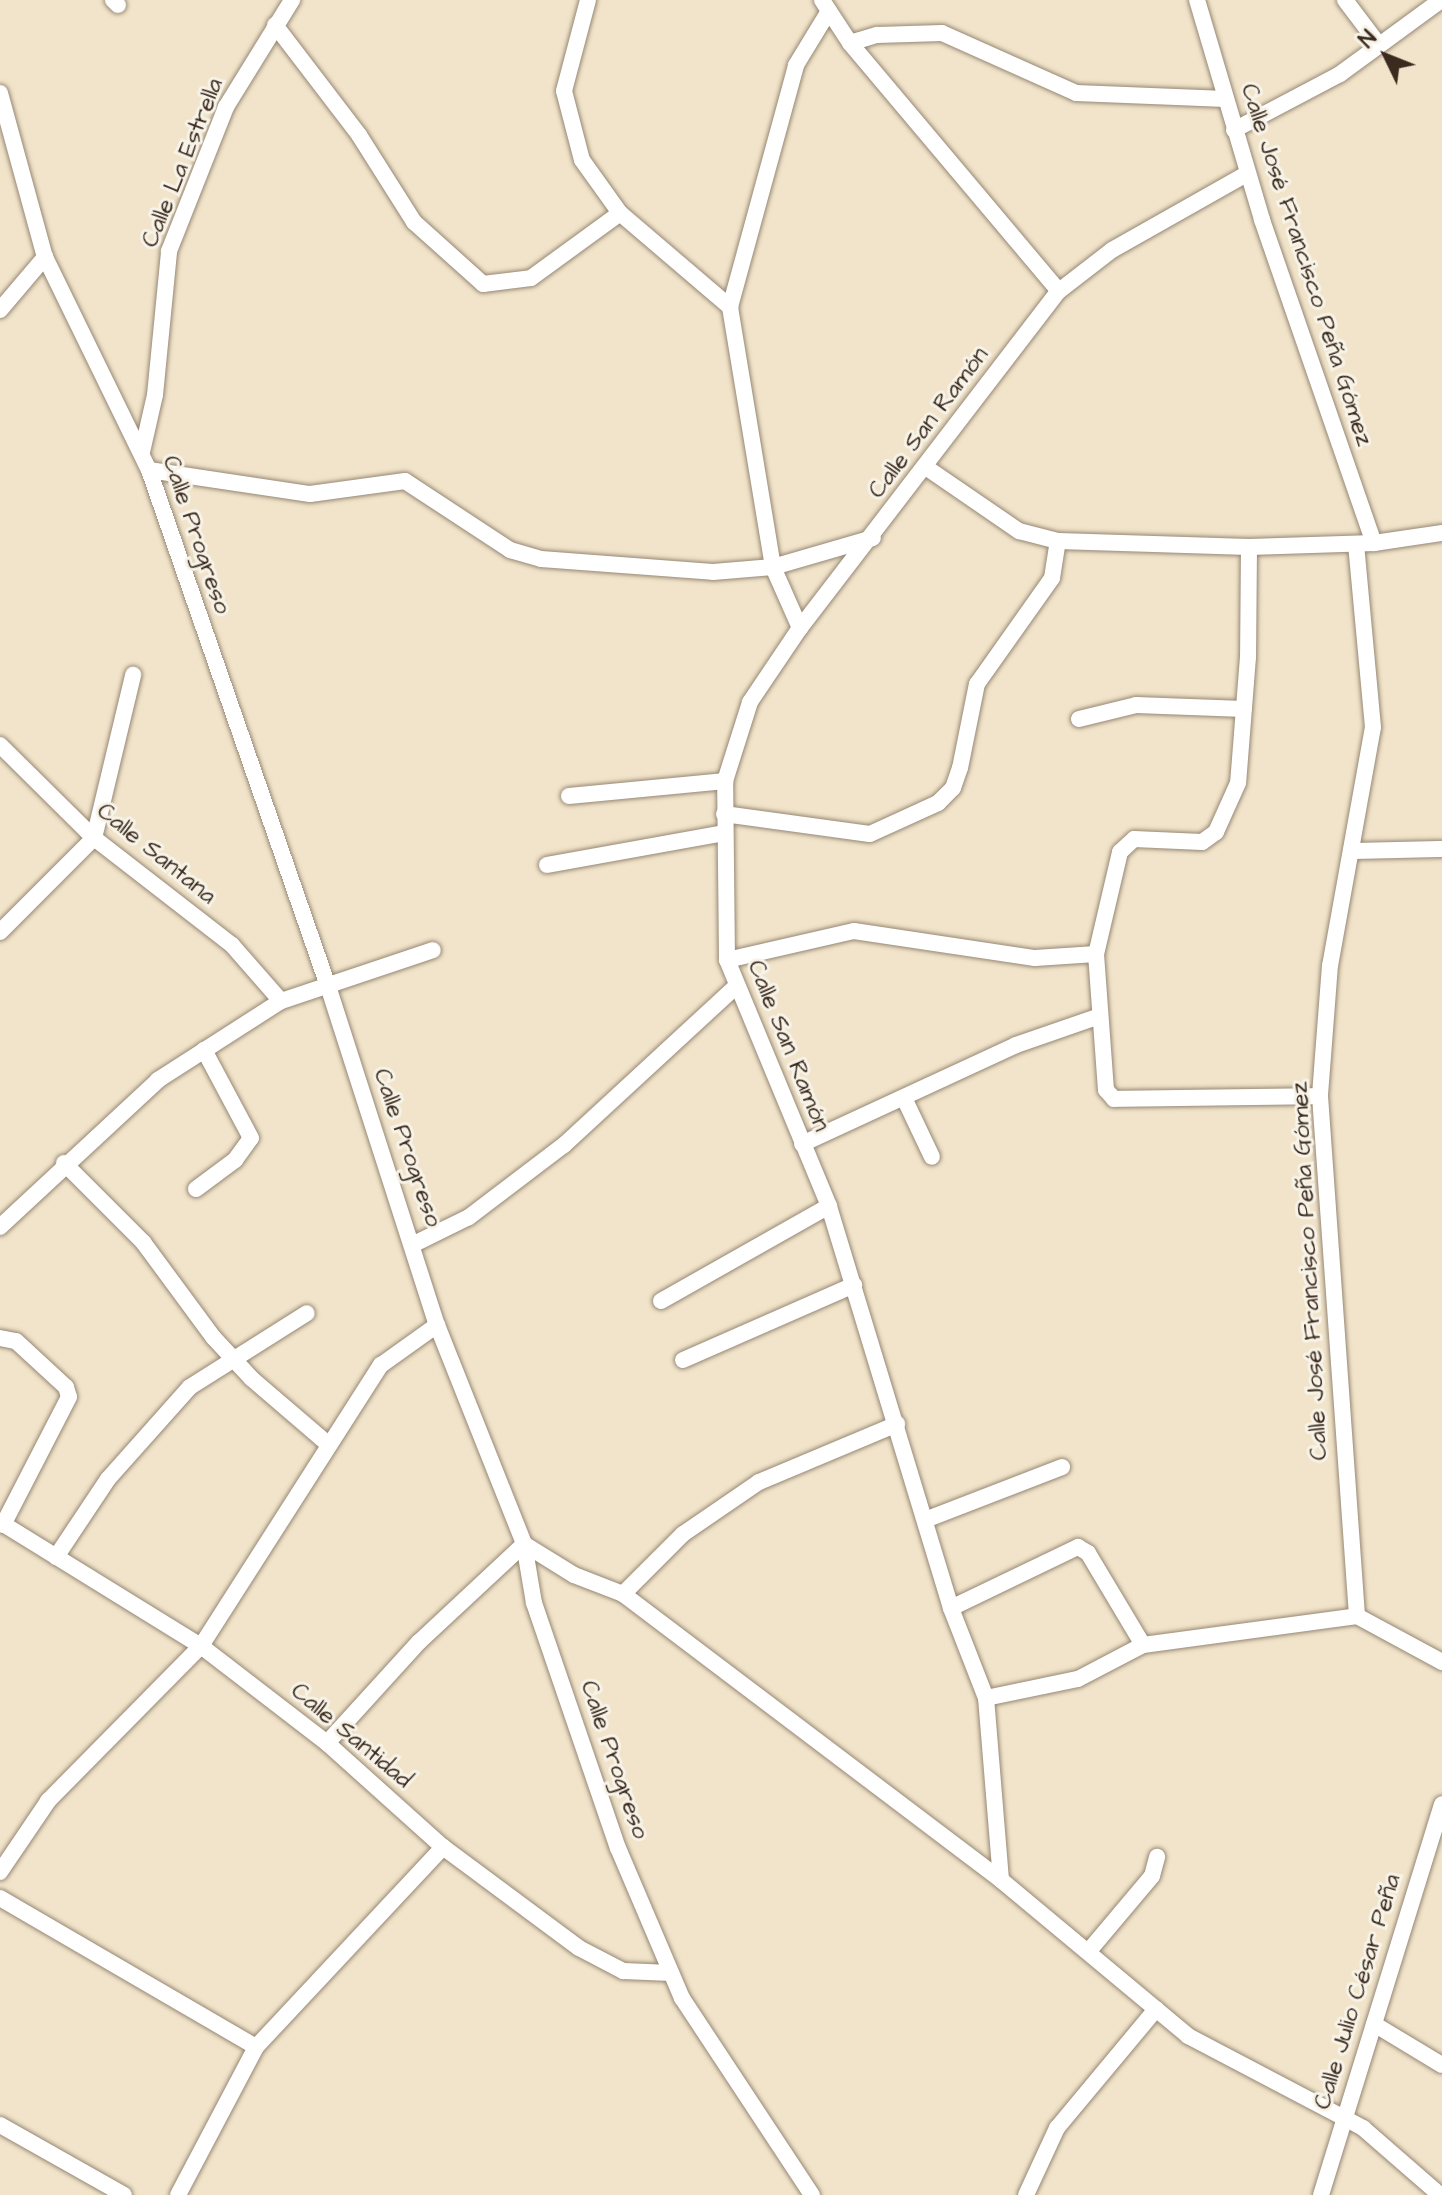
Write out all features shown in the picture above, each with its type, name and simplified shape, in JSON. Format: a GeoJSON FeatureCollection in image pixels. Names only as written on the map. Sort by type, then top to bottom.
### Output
{"type":"FeatureCollection","features":[{"type":"Feature","properties":{"kind":"street","name":"Calle La Estrella"},"geometry":{"type":"LineString","coordinates":[[142,452],[155,395],[169,251],[226,107],[292,0]]}},
{"type":"Feature","properties":{"kind":"street"},"geometry":{"type":"LineString","coordinates":[[588,0],[564,91],[582,160],[620,213],[730,307]]}},
{"type":"Feature","properties":{"kind":"street","name":"Calle José Francisco Peña Gómez"},"geometry":{"type":"LineString","coordinates":[[1197,0],[1248,173],[1374,543]]}},
{"type":"Feature","properties":{"kind":"street"},"geometry":{"type":"LineString","coordinates":[[1345,0],[1379,45]]}},
{"type":"Feature","properties":{"kind":"street"},"geometry":{"type":"LineString","coordinates":[[1234,130],[1280,110],[1441,0]]}},
{"type":"Feature","properties":{"kind":"street"},"geometry":{"type":"LineString","coordinates":[[826,6],[850,43],[1059,291]]}},
{"type":"Feature","properties":{"kind":"street"},"geometry":{"type":"LineString","coordinates":[[800,628],[773,567],[730,307],[796,65],[826,6]]}},
{"type":"Feature","properties":{"kind":"street"},"geometry":{"type":"LineString","coordinates":[[275,25],[359,135],[414,222],[483,284],[531,278],[620,213]]}},
{"type":"Feature","properties":{"kind":"street"},"geometry":{"type":"LineString","coordinates":[[850,43],[892,33],[942,33],[1076,93],[1226,99]]}},
{"type":"Feature","properties":{"kind":"street","name":"Calle Progreso"},"geometry":{"type":"LineString","coordinates":[[0,93],[45,257],[149,470],[328,986],[414,1244],[437,1325],[524,1544],[534,1603],[618,1848],[682,1998],[812,2195]]}},
{"type":"Feature","properties":{"kind":"street","name":"Calle San Ramón"},"geometry":{"type":"LineString","coordinates":[[1001,1880],[986,1698],[951,1608],[829,1206],[735,987],[727,960],[725,781],[750,702],[800,628],[927,468],[1059,291],[1112,250],[1248,173]]}},
{"type":"Feature","properties":{"kind":"street"},"geometry":{"type":"LineString","coordinates":[[0,310],[45,257]]}},
{"type":"Feature","properties":{"kind":"street"},"geometry":{"type":"LineString","coordinates":[[927,468],[1019,531],[1058,541],[1249,547],[1374,543],[1442,533]]}},
{"type":"Feature","properties":{"kind":"street"},"geometry":{"type":"LineString","coordinates":[[149,470],[310,494],[405,481],[526,556],[713,572],[773,567],[873,538]]}},
{"type":"Feature","properties":{"kind":"street"},"geometry":{"type":"LineString","coordinates":[[724,814],[870,834],[938,803],[953,788],[960,768],[977,684],[1052,578],[1058,541]]}},
{"type":"Feature","properties":{"kind":"street","name":"Calle José Francisco Peña Gómez"},"geometry":{"type":"LineString","coordinates":[[1356,544],[1373,727],[1330,965],[1320,1096],[1357,1616]]}},
{"type":"Feature","properties":{"kind":"street"},"geometry":{"type":"LineString","coordinates":[[1249,547],[1244,709],[1238,783],[1216,832],[1202,842],[1134,839],[1120,852],[1096,954],[1097,1017],[1106,1090],[1114,1099],[1320,1096]]}},
{"type":"Feature","properties":{"kind":"street"},"geometry":{"type":"LineString","coordinates":[[0,932],[94,838],[133,675]]}},
{"type":"Feature","properties":{"kind":"street"},"geometry":{"type":"LineString","coordinates":[[1079,719],[1136,705],[1244,709]]}},
{"type":"Feature","properties":{"kind":"street","name":"Calle Santana"},"geometry":{"type":"LineString","coordinates":[[0,745],[94,838],[232,945],[281,1001]]}},
{"type":"Feature","properties":{"kind":"street"},"geometry":{"type":"LineString","coordinates":[[569,796],[725,781]]}},
{"type":"Feature","properties":{"kind":"street"},"geometry":{"type":"LineString","coordinates":[[547,865],[724,833]]}},
{"type":"Feature","properties":{"kind":"street"},"geometry":{"type":"LineString","coordinates":[[1351,851],[1442,849]]}},
{"type":"Feature","properties":{"kind":"street"},"geometry":{"type":"LineString","coordinates":[[727,960],[854,931],[1035,958],[1096,954]]}},
{"type":"Feature","properties":{"kind":"street"},"geometry":{"type":"LineString","coordinates":[[0,1227],[64,1163],[158,1080],[204,1050],[281,1001],[433,950]]}},
{"type":"Feature","properties":{"kind":"street"},"geometry":{"type":"LineString","coordinates":[[414,1244],[469,1217],[564,1145],[735,987]]}},
{"type":"Feature","properties":{"kind":"street"},"geometry":{"type":"LineString","coordinates":[[802,1144],[1016,1045],[1097,1017]]}},
{"type":"Feature","properties":{"kind":"street"},"geometry":{"type":"LineString","coordinates":[[196,1189],[235,1160],[251,1138],[204,1050]]}},
{"type":"Feature","properties":{"kind":"street"},"geometry":{"type":"LineString","coordinates":[[904,1098],[932,1157]]}},
{"type":"Feature","properties":{"kind":"street"},"geometry":{"type":"LineString","coordinates":[[64,1163],[143,1242],[233,1357],[329,1445]]}},
{"type":"Feature","properties":{"kind":"street"},"geometry":{"type":"LineString","coordinates":[[661,1301],[829,1206]]}},
{"type":"Feature","properties":{"kind":"street"},"geometry":{"type":"LineString","coordinates":[[683,1360],[854,1285]]}},
{"type":"Feature","properties":{"kind":"street"},"geometry":{"type":"LineString","coordinates":[[56,1557],[151,1426],[190,1387],[307,1313]]}},
{"type":"Feature","properties":{"kind":"street"},"geometry":{"type":"LineString","coordinates":[[0,1872],[48,1801],[201,1646],[381,1365],[437,1325]]}},
{"type":"Feature","properties":{"kind":"street"},"geometry":{"type":"LineString","coordinates":[[0,1338],[16,1341],[66,1387],[69,1397],[2,1523]]}},
{"type":"Feature","properties":{"kind":"street"},"geometry":{"type":"LineString","coordinates":[[623,1594],[683,1534],[759,1482],[897,1424]]}},
{"type":"Feature","properties":{"kind":"street"},"geometry":{"type":"LineString","coordinates":[[925,1520],[1062,1467]]}},
{"type":"Feature","properties":{"kind":"street","name":"Calle Santidad"},"geometry":{"type":"LineString","coordinates":[[2,1523],[201,1646],[327,1743],[443,1847],[579,1948],[623,1971],[671,1973]]}},
{"type":"Feature","properties":{"kind":"street"},"geometry":{"type":"LineString","coordinates":[[327,1743],[419,1642],[524,1544],[574,1575],[623,1594],[1001,1880],[1188,2036],[1345,2117],[1440,2195]]}},
{"type":"Feature","properties":{"kind":"street"},"geometry":{"type":"LineString","coordinates":[[951,1608],[1078,1547],[1088,1553],[1143,1645]]}},
{"type":"Feature","properties":{"kind":"street"},"geometry":{"type":"LineString","coordinates":[[986,1698],[1078,1679],[1143,1645],[1357,1616],[1442,1662]]}},
{"type":"Feature","properties":{"kind":"street","name":"Calle Julio César Peña"},"geometry":{"type":"LineString","coordinates":[[1321,2195],[1374,2024],[1437,1840],[1442,1804]]}},
{"type":"Feature","properties":{"kind":"street"},"geometry":{"type":"LineString","coordinates":[[178,2195],[256,2047],[443,1847]]}},
{"type":"Feature","properties":{"kind":"street"},"geometry":{"type":"LineString","coordinates":[[1088,1952],[1152,1876],[1157,1857]]}},
{"type":"Feature","properties":{"kind":"street"},"geometry":{"type":"LineString","coordinates":[[0,1898],[256,2047]]}},
{"type":"Feature","properties":{"kind":"street"},"geometry":{"type":"LineString","coordinates":[[1026,2195],[1057,2128],[1156,2009]]}},
{"type":"Feature","properties":{"kind":"street"},"geometry":{"type":"LineString","coordinates":[[1374,2024],[1442,2065]]}},
{"type":"Feature","properties":{"kind":"street"},"geometry":{"type":"LineString","coordinates":[[0,2125],[124,2195]]}}]}
